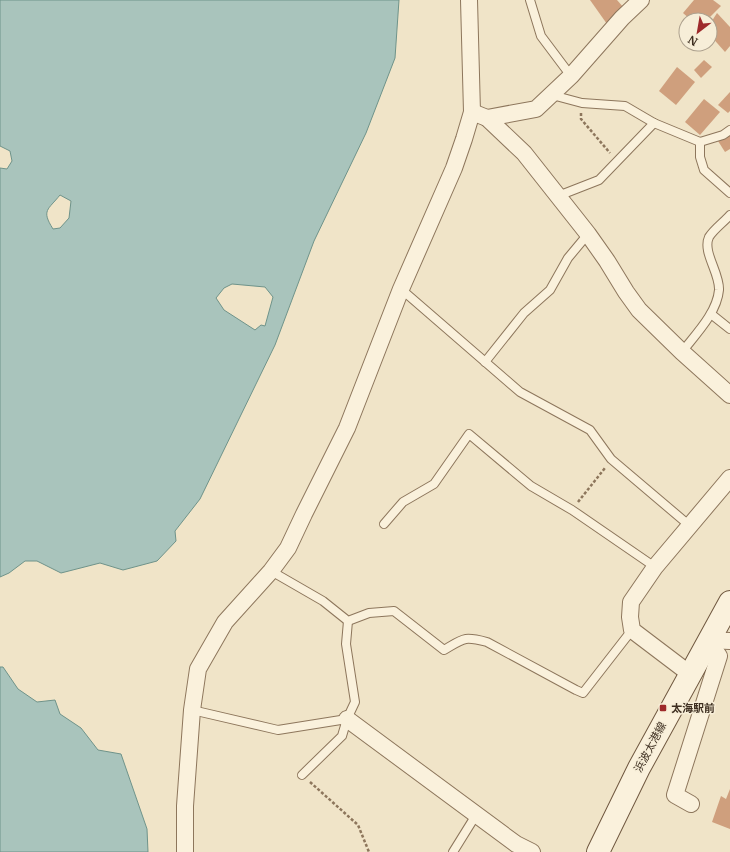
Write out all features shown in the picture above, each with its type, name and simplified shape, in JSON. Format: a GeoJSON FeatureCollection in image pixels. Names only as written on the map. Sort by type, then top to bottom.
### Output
{"type":"FeatureCollection","features":[{"type":"Feature","properties":{"kind":"main road","name":"浜波太港線"},"geometry":{"type":"LineString","coordinates":[[598,852],[639,768],[730,602]]}},
{"type":"Feature","properties":{"kind":"street"},"geometry":{"type":"LineString","coordinates":[[185,852],[185,806],[192,710],[198,669],[225,622],[271,571],[288,548],[347,428],[401,289],[454,168],[472,112],[469,0]]}},
{"type":"Feature","properties":{"kind":"street"},"geometry":{"type":"LineString","coordinates":[[487,118],[536,109],[571,76],[622,18],[641,0]]}},
{"type":"Feature","properties":{"kind":"street"},"geometry":{"type":"LineString","coordinates":[[472,112],[487,118],[524,153],[588,234],[639,310],[682,352],[730,395]]}},
{"type":"Feature","properties":{"kind":"street"},"geometry":{"type":"LineString","coordinates":[[690,674],[632,630],[630,617],[631,602],[655,567],[729,480]]}},
{"type":"Feature","properties":{"kind":"street"},"geometry":{"type":"LineString","coordinates":[[708,640],[730,641]]}},
{"type":"Feature","properties":{"kind":"street"},"geometry":{"type":"LineString","coordinates":[[691,804],[675,795],[719,656],[708,640]]}},
{"type":"Feature","properties":{"kind":"street"},"geometry":{"type":"LineString","coordinates":[[347,719],[516,844],[532,852]]}},
{"type":"Feature","properties":{"kind":"lane"},"geometry":{"type":"LineString","coordinates":[[530,0],[541,36],[571,76]]}},
{"type":"Feature","properties":{"kind":"lane"},"geometry":{"type":"LineString","coordinates":[[552,95],[582,103],[625,106],[654,123],[700,142],[723,135],[730,130]]}},
{"type":"Feature","properties":{"kind":"lane"},"geometry":{"type":"LineString","coordinates":[[558,196],[599,180],[654,123]]}},
{"type":"Feature","properties":{"kind":"lane"},"geometry":{"type":"LineString","coordinates":[[700,142],[700,157],[704,170],[730,193]]}},
{"type":"Feature","properties":{"kind":"lane"},"geometry":{"type":"LineString","coordinates":[[682,352],[712,314],[719,291],[718,280],[706,245],[710,236],[730,215]]}},
{"type":"Feature","properties":{"kind":"lane"},"geometry":{"type":"LineString","coordinates":[[485,362],[524,313],[550,290],[568,258],[588,234]]}},
{"type":"Feature","properties":{"kind":"lane"},"geometry":{"type":"LineString","coordinates":[[401,289],[520,392],[590,430],[611,459],[690,526]]}},
{"type":"Feature","properties":{"kind":"lane"},"geometry":{"type":"LineString","coordinates":[[712,314],[730,329]]}},
{"type":"Feature","properties":{"kind":"lane"},"geometry":{"type":"LineString","coordinates":[[384,524],[403,502],[434,484],[469,434],[531,486],[572,510],[655,567]]}},
{"type":"Feature","properties":{"kind":"lane"},"geometry":{"type":"LineString","coordinates":[[271,571],[323,601],[348,621]]}},
{"type":"Feature","properties":{"kind":"lane"},"geometry":{"type":"LineString","coordinates":[[348,621],[369,613],[394,611],[444,650],[463,639],[471,638],[487,642],[584,693],[632,630]]}},
{"type":"Feature","properties":{"kind":"lane"},"geometry":{"type":"LineString","coordinates":[[302,776],[342,736],[347,719],[355,702],[346,644],[348,621]]}},
{"type":"Feature","properties":{"kind":"lane"},"geometry":{"type":"LineString","coordinates":[[192,710],[278,730],[347,719]]}},
{"type":"Feature","properties":{"kind":"lane"},"geometry":{"type":"LineString","coordinates":[[453,852],[476,815]]}},
{"type":"Feature","properties":{"kind":"path"},"geometry":{"type":"LineString","coordinates":[[582,103],[581,119],[617,161]]}},
{"type":"Feature","properties":{"kind":"path"},"geometry":{"type":"LineString","coordinates":[[572,510],[611,459]]}},
{"type":"Feature","properties":{"kind":"path"},"geometry":{"type":"LineString","coordinates":[[302,776],[358,825],[369,852]]}},
{"type":"Feature","properties":{"kind":"water"},"geometry":{"type":"Polygon","coordinates":[[[0,0],[399,0],[395,58],[366,133],[314,241],[275,345],[200,499],[175,531],[176,541],[157,561],[123,570],[100,563],[61,573],[37,561],[25,561],[9,573],[0,577],[0,168],[7,169],[12,161],[10,151],[0,146],[0,0]],[[60,195],[49,207],[47,214],[49,223],[53,229],[60,228],[69,218],[71,201],[60,195]],[[232,284],[224,288],[216,298],[224,310],[255,330],[261,325],[265,326],[273,297],[265,287],[232,284]]]}},
{"type":"Feature","properties":{"kind":"water"},"geometry":{"type":"Polygon","coordinates":[[[0,667],[3,667],[18,689],[37,702],[55,700],[60,714],[81,728],[98,750],[121,754],[147,829],[148,852],[0,852],[0,667]]]}},
{"type":"Feature","properties":{"kind":"building"},"geometry":{"type":"Polygon","coordinates":[[[590,0],[617,0],[624,8],[607,24],[590,0]]]}},
{"type":"Feature","properties":{"kind":"building"},"geometry":{"type":"Polygon","coordinates":[[[694,0],[713,0],[721,6],[715,12],[684,12],[694,0]]]}},
{"type":"Feature","properties":{"kind":"building"},"geometry":{"type":"Polygon","coordinates":[[[718,14],[730,27],[730,46],[725,52],[718,44],[718,14]]]}},
{"type":"Feature","properties":{"kind":"building"},"geometry":{"type":"Polygon","coordinates":[[[704,60],[712,67],[701,78],[694,70],[704,60]]]}},
{"type":"Feature","properties":{"kind":"building"},"geometry":{"type":"Polygon","coordinates":[[[677,67],[695,82],[676,105],[659,91],[677,67]]]}},
{"type":"Feature","properties":{"kind":"building"},"geometry":{"type":"Polygon","coordinates":[[[730,92],[730,111],[728,113],[718,105],[730,92]]]}},
{"type":"Feature","properties":{"kind":"building"},"geometry":{"type":"Polygon","coordinates":[[[704,99],[720,112],[700,135],[685,122],[704,99]]]}},
{"type":"Feature","properties":{"kind":"building"},"geometry":{"type":"Polygon","coordinates":[[[730,134],[730,149],[725,152],[718,141],[730,134]]]}},
{"type":"Feature","properties":{"kind":"building"},"geometry":{"type":"Polygon","coordinates":[[[730,789],[730,829],[712,822],[721,796],[726,799],[730,789]]]}},
{"type":"Feature","properties":{"kind":"place","name":"太海駅前"},"geometry":{"type":"Point","coordinates":[663,708]}}]}
